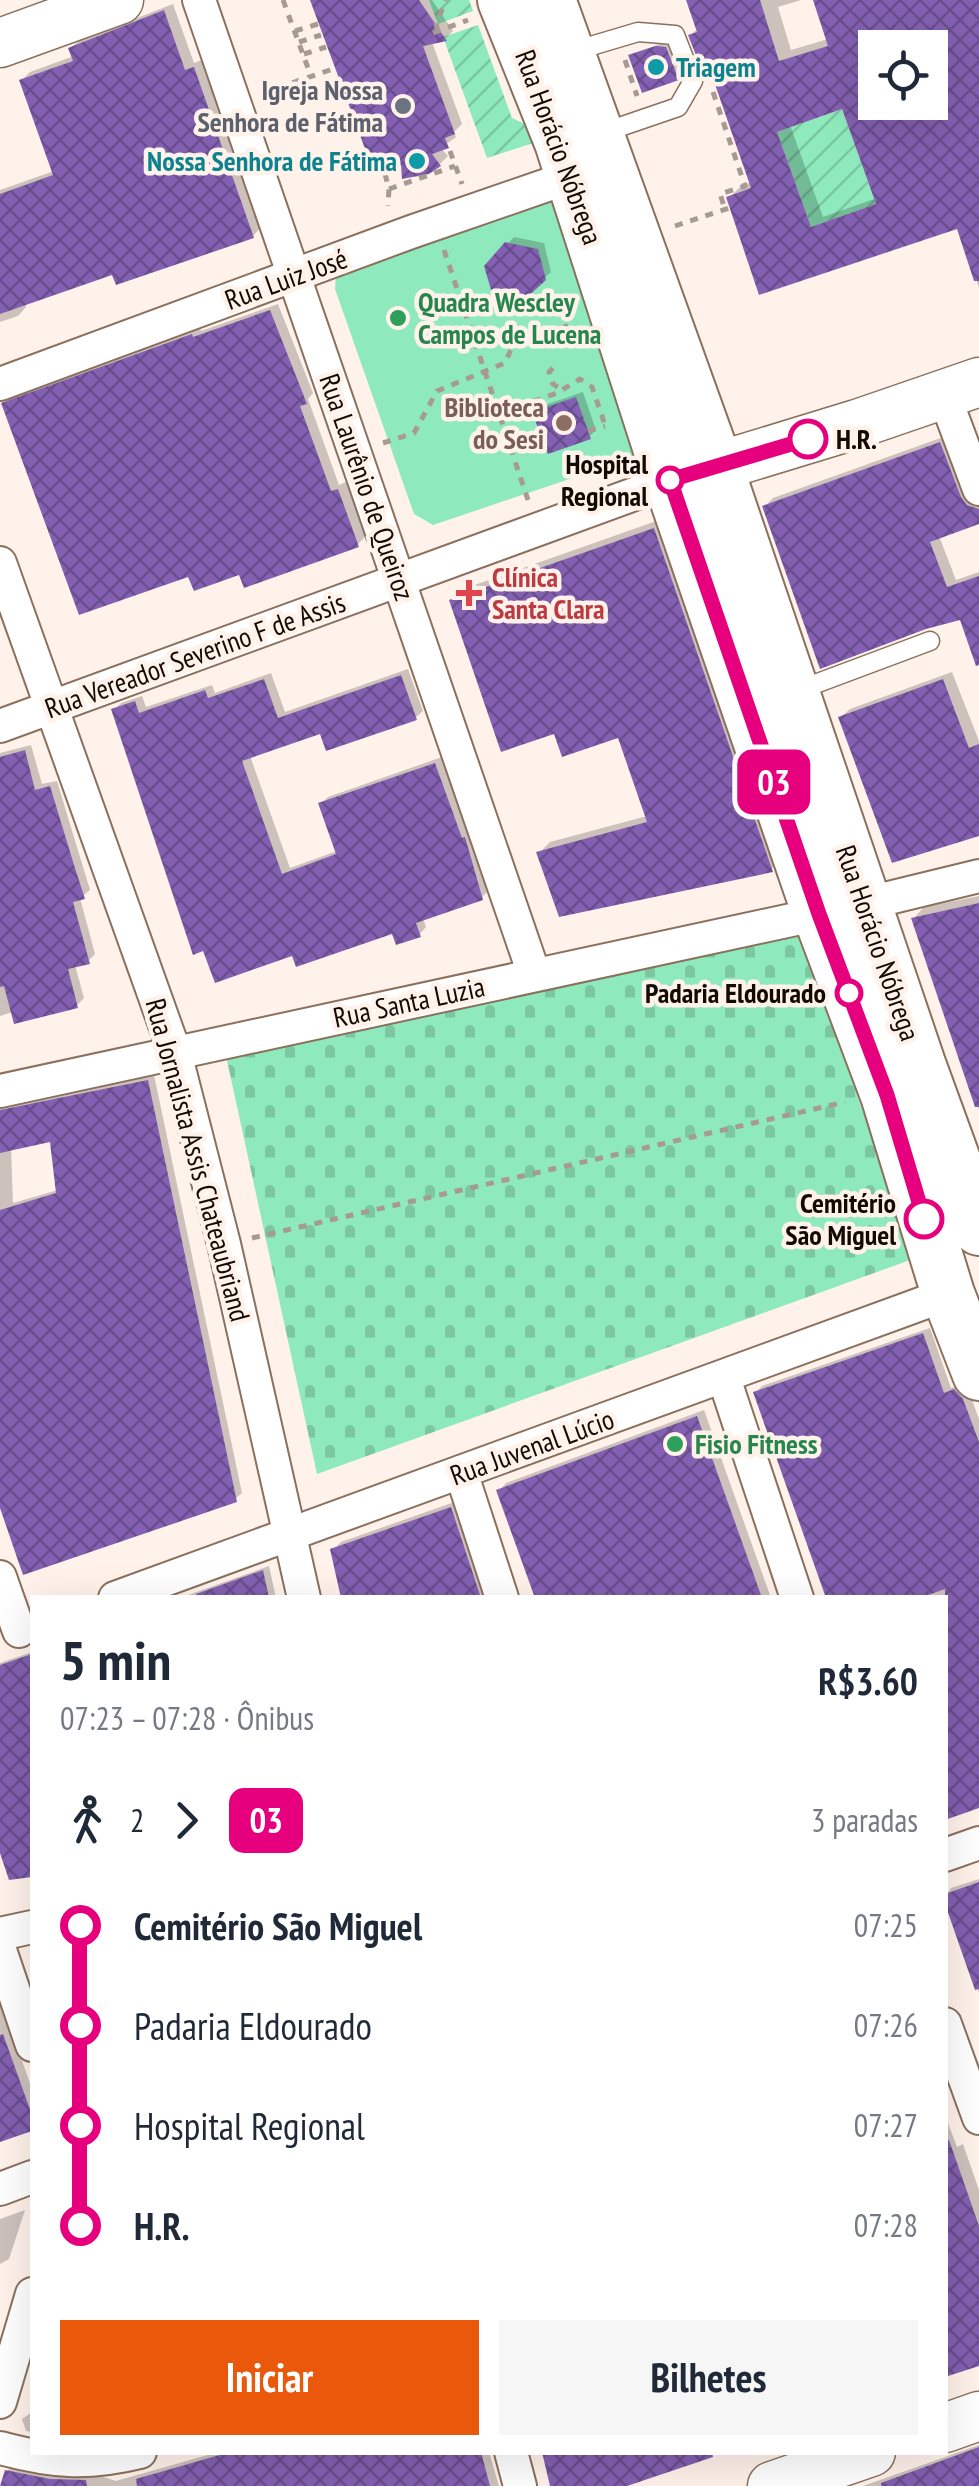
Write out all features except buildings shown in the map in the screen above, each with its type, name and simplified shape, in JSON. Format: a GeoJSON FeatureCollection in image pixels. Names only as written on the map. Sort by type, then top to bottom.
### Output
{"type":"FeatureCollection","features":[{"type":"Feature","properties":{"kind":"main road","name":"Rua Horácio Nóbrega"},"geometry":{"type":"LineString","coordinates":[[504,0],[584,155],[634,239],[842,909],[979,1229]]}},
{"type":"Feature","properties":{"kind":"main road","name":"Rua Horácio Nóbrega"},"geometry":{"type":"LineString","coordinates":[[549,0],[569,53],[584,155],[616,308],[704,469],[792,693],[887,1095],[948,1294],[979,1374]]}},
{"type":"Feature","properties":{"kind":"street"},"geometry":{"type":"LineString","coordinates":[[0,44],[119,0]]}},
{"type":"Feature","properties":{"kind":"street","name":"Rua Laurênio de Queiroz"},"geometry":{"type":"LineString","coordinates":[[199,0],[534,974]]}},
{"type":"Feature","properties":{"kind":"street","name":"Rua Luiz José"},"geometry":{"type":"LineString","coordinates":[[0,384],[435,223],[584,155]]}},
{"type":"Feature","properties":{"kind":"street"},"geometry":{"type":"LineString","coordinates":[[704,469],[962,389],[979,489]]}},
{"type":"Feature","properties":{"kind":"street","name":"Rua Vereador Severino F de Assis"},"geometry":{"type":"LineString","coordinates":[[0,726],[704,469]]}},
{"type":"Feature","properties":{"kind":"street","name":"Rua Jornalista Assis Chateaubriand"},"geometry":{"type":"LineString","coordinates":[[0,563],[175,1053],[224,1244],[303,1595]]}},
{"type":"Feature","properties":{"kind":"street","name":"Rua Santa Luzia"},"geometry":{"type":"LineString","coordinates":[[0,1091],[979,876]]}},
{"type":"Feature","properties":{"kind":"street","name":"Rua Juvenal Lúcio"},"geometry":{"type":"LineString","coordinates":[[123,1595],[948,1294]]}},
{"type":"Feature","properties":{"kind":"street"},"geometry":{"type":"LineString","coordinates":[[724,1378],[796,1595]]}},
{"type":"Feature","properties":{"kind":"street"},"geometry":{"type":"LineString","coordinates":[[460,1472],[501,1595]]}},
{"type":"Feature","properties":{"kind":"street"},"geometry":{"type":"LineString","coordinates":[[0,1577],[17,1632]]}},
{"type":"Feature","properties":{"kind":"street"},"geometry":{"type":"LineString","coordinates":[[948,1854],[979,1843]]}},
{"type":"Feature","properties":{"kind":"street"},"geometry":{"type":"LineString","coordinates":[[0,1934],[30,1928]]}},
{"type":"Feature","properties":{"kind":"street"},"geometry":{"type":"LineString","coordinates":[[0,1950],[30,2039]]}},
{"type":"Feature","properties":{"kind":"street"},"geometry":{"type":"LineString","coordinates":[[948,2032],[979,2118]]}},
{"type":"Feature","properties":{"kind":"street"},"geometry":{"type":"LineString","coordinates":[[0,2190],[30,2178]]}},
{"type":"Feature","properties":{"kind":"street"},"geometry":{"type":"LineString","coordinates":[[0,2402],[30,2301]]}},
{"type":"Feature","properties":{"kind":"street"},"geometry":{"type":"LineString","coordinates":[[948,2427],[979,2416]]}},
{"type":"Feature","properties":{"kind":"street"},"geometry":{"type":"LineString","coordinates":[[0,2448],[45,2460],[84,2463],[125,2455]]}},
{"type":"Feature","properties":{"kind":"street"},"geometry":{"type":"LineString","coordinates":[[512,2455],[520,2486]]}},
{"type":"Feature","properties":{"kind":"street"},"geometry":{"type":"LineString","coordinates":[[780,2473],[858,2455]]}},
{"type":"Feature","properties":{"kind":"lane"},"geometry":{"type":"LineString","coordinates":[[569,53],[638,32],[675,35],[693,81],[678,107],[584,155]]}},
{"type":"Feature","properties":{"kind":"lane"},"geometry":{"type":"LineString","coordinates":[[792,693],[930,640]]}},
{"type":"Feature","properties":{"kind":"path"},"geometry":{"type":"LineString","coordinates":[[283,0],[312,76]]}},
{"type":"Feature","properties":{"kind":"path"},"geometry":{"type":"LineString","coordinates":[[446,0],[436,29],[454,26]]}},
{"type":"Feature","properties":{"kind":"path"},"geometry":{"type":"LineString","coordinates":[[295,32],[318,24]]}},
{"type":"Feature","properties":{"kind":"path"},"geometry":{"type":"LineString","coordinates":[[300,42],[322,35]]}},
{"type":"Feature","properties":{"kind":"path"},"geometry":{"type":"LineString","coordinates":[[634,239],[727,209],[720,194],[746,186],[708,78],[638,100],[622,53],[675,35]]}},
{"type":"Feature","properties":{"kind":"path"},"geometry":{"type":"LineString","coordinates":[[304,54],[326,48]]}},
{"type":"Feature","properties":{"kind":"path"},"geometry":{"type":"LineString","coordinates":[[235,102],[333,69]]}},
{"type":"Feature","properties":{"kind":"path"},"geometry":{"type":"LineString","coordinates":[[389,189],[455,166]]}},
{"type":"Feature","properties":{"kind":"path"},"geometry":{"type":"LineString","coordinates":[[435,223],[537,528]]}},
{"type":"Feature","properties":{"kind":"path"},"geometry":{"type":"LineString","coordinates":[[354,453],[414,432],[437,390],[504,363],[514,345],[616,308]]}},
{"type":"Feature","properties":{"kind":"path"},"geometry":{"type":"LineString","coordinates":[[553,368],[550,380],[562,390]]}},
{"type":"Feature","properties":{"kind":"path"},"geometry":{"type":"LineString","coordinates":[[518,407],[562,390],[576,380],[588,383],[605,426]]}},
{"type":"Feature","properties":{"kind":"path"},"geometry":{"type":"LineString","coordinates":[[224,1244],[887,1095]]}},
{"type":"Feature","properties":{"kind":"green space"},"geometry":{"type":"Polygon","coordinates":[[[429,0],[469,0],[473,11],[438,24],[429,0]]]}},
{"type":"Feature","properties":{"kind":"green space"},"geometry":{"type":"Polygon","coordinates":[[[478,25],[512,118],[527,125],[533,143],[487,158],[443,37],[478,25]]]}},
{"type":"Feature","properties":{"kind":"green space"},"geometry":{"type":"Polygon","coordinates":[[[842,109],[876,204],[811,227],[777,132],[842,109]]]}},
{"type":"Feature","properties":{"kind":"green space"},"geometry":{"type":"Polygon","coordinates":[[[550,200],[560,202],[638,456],[433,525],[414,514],[335,289],[336,277],[343,271],[550,200]]]}},
{"type":"Feature","properties":{"kind":"green space","name":"Cemitério São Miguel"},"geometry":{"type":"Polygon","coordinates":[[[801,929],[913,1259],[317,1474],[226,1056],[801,929]]]}},
{"type":"Feature","properties":{"kind":"bus line","name":"03"},"geometry":{"type":"LineString","coordinates":[[808,439],[670,480],[819,914],[887,1095],[924,1219]]}},
{"type":"Feature","properties":{"kind":"place","name":"Triagem"},"geometry":{"type":"Point","coordinates":[656,67]}},
{"type":"Feature","properties":{"kind":"place","name":"Igreja Nossa Senhora de Fátima"},"geometry":{"type":"Point","coordinates":[403,106]}},
{"type":"Feature","properties":{"kind":"place","name":"Nossa Senhora de Fátima"},"geometry":{"type":"Point","coordinates":[417,161]}},
{"type":"Feature","properties":{"kind":"place","name":"Quadra Wescley Campos de Lucena"},"geometry":{"type":"Point","coordinates":[398,318]}},
{"type":"Feature","properties":{"kind":"place","name":"Biblioteca do Sesi"},"geometry":{"type":"Point","coordinates":[564,423]}},
{"type":"Feature","properties":{"kind":"place","name":"H.R."},"geometry":{"type":"Point","coordinates":[808,439]}},
{"type":"Feature","properties":{"kind":"place","name":"Hospital Regional"},"geometry":{"type":"Point","coordinates":[670,480]}},
{"type":"Feature","properties":{"kind":"place","name":"Clínica Santa Clara"},"geometry":{"type":"Point","coordinates":[469,593]}},
{"type":"Feature","properties":{"kind":"place","name":"Padaria Eldourado"},"geometry":{"type":"Point","coordinates":[849,993]}},
{"type":"Feature","properties":{"kind":"place","name":"Cemitério São Miguel"},"geometry":{"type":"Point","coordinates":[924,1219]}},
{"type":"Feature","properties":{"kind":"place","name":"Fisio Fitness"},"geometry":{"type":"Point","coordinates":[675,1444]}}]}
